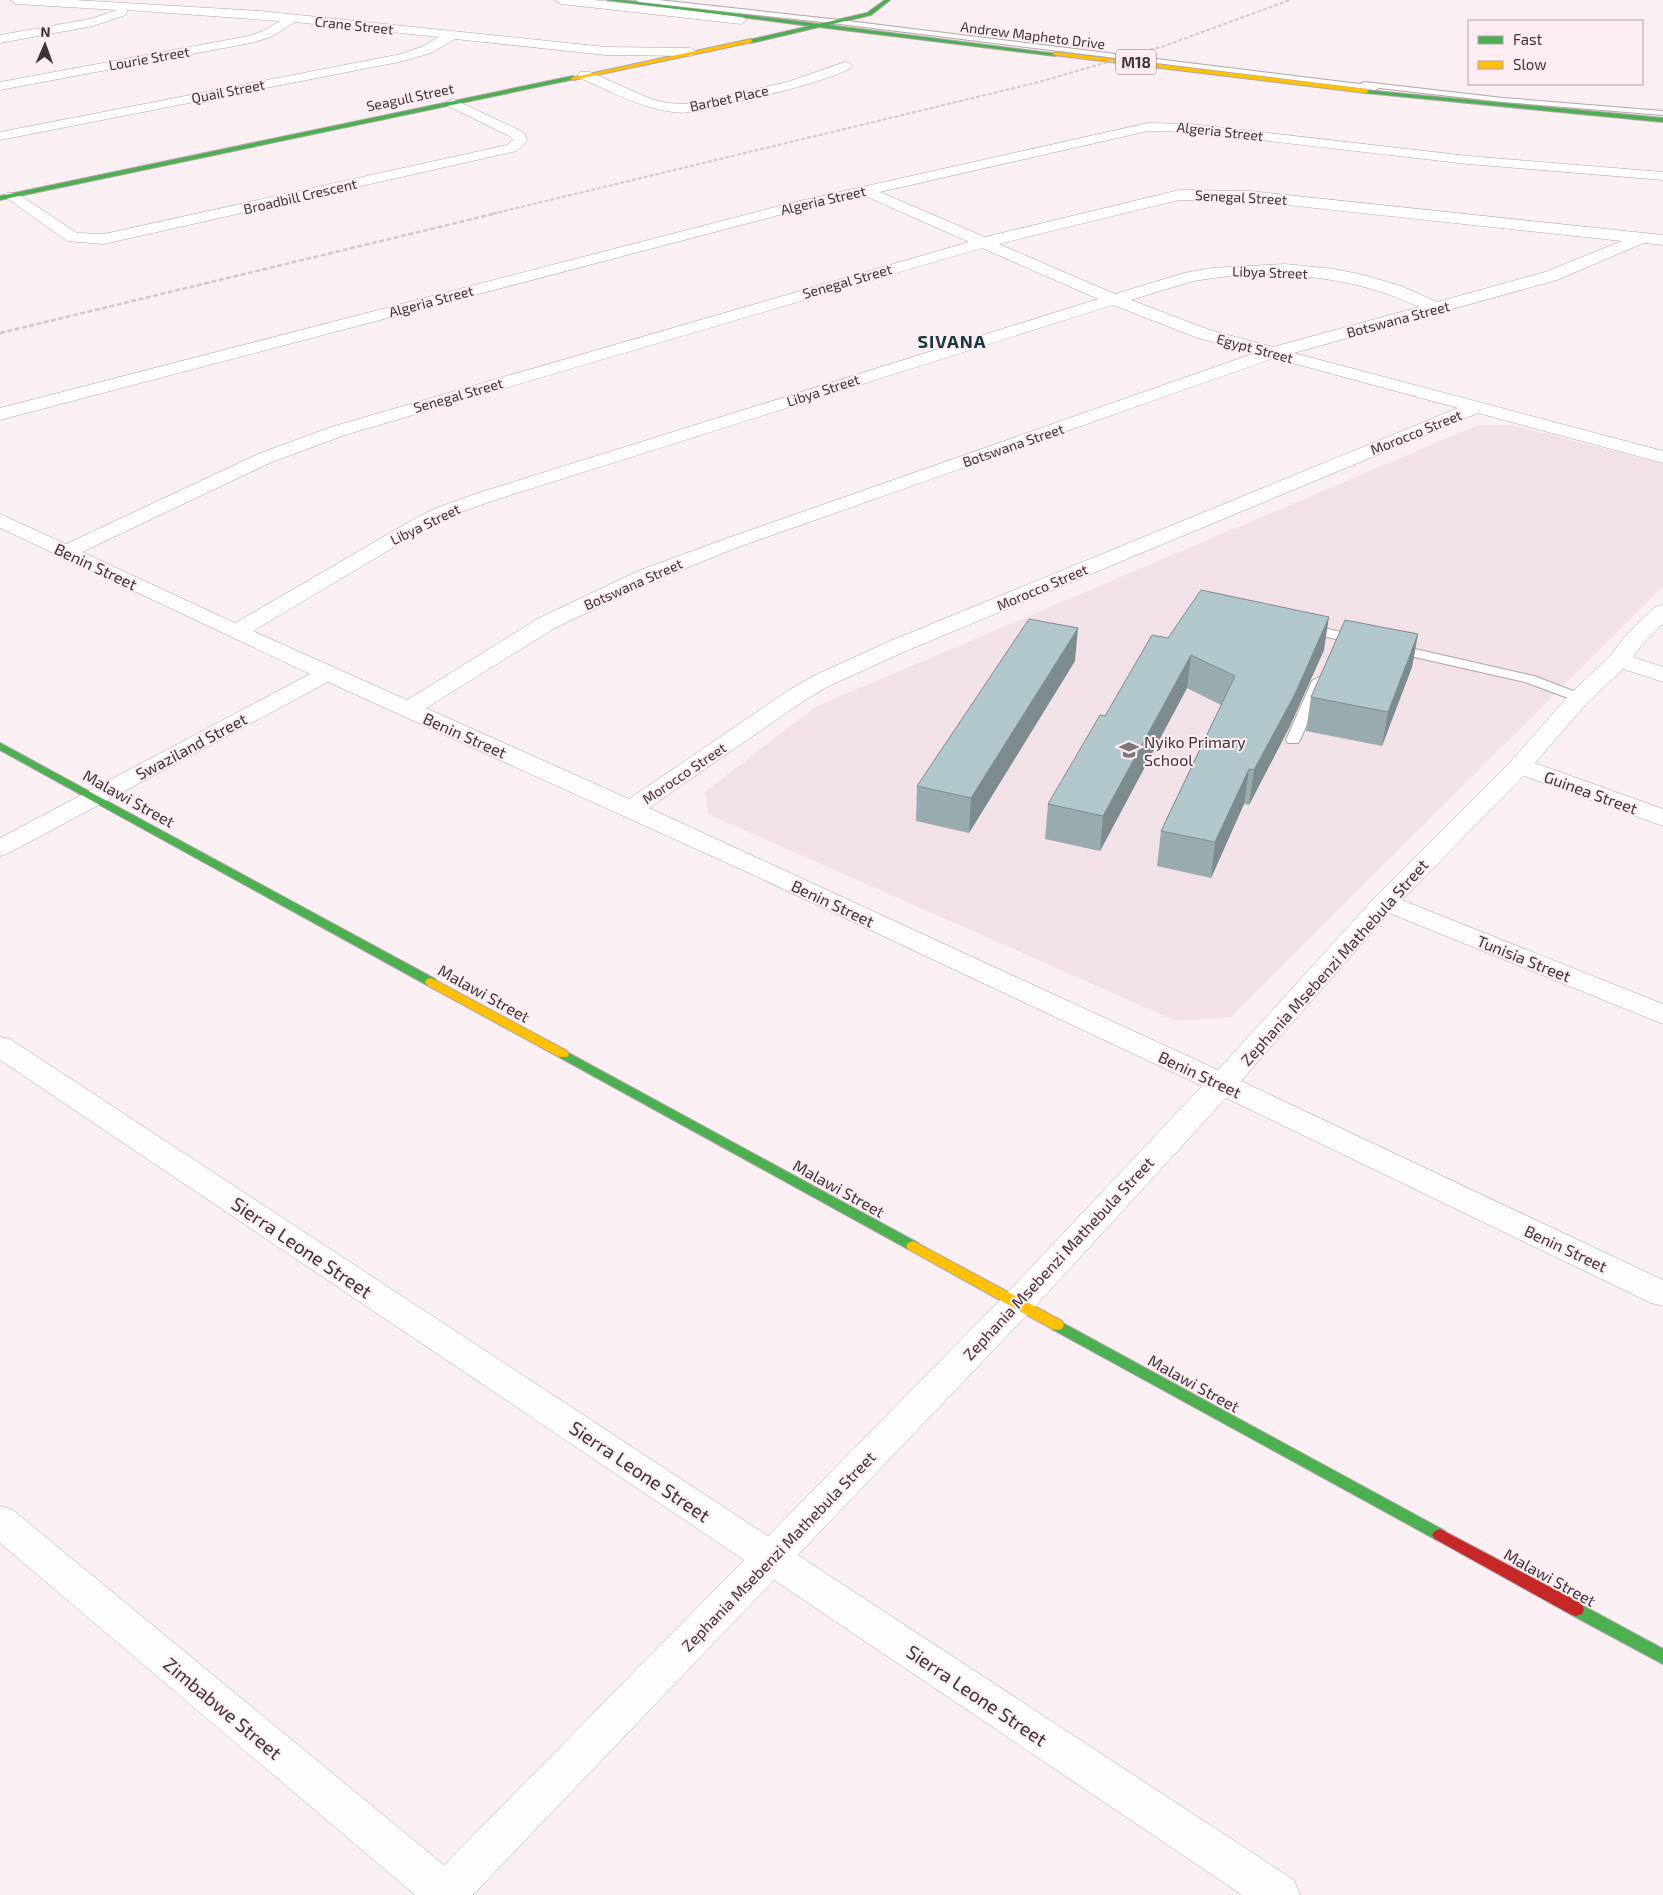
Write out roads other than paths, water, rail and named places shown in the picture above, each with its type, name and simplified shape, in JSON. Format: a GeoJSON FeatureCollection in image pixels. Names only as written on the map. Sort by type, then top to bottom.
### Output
{"type":"FeatureCollection","features":[{"type":"Feature","properties":{"kind":"main road","name":"Andrew Mapheto Drive"},"geometry":{"type":"LineString","coordinates":[[609,0],[1433,98],[1563,112],[1663,116]]}},
{"type":"Feature","properties":{"kind":"main road"},"geometry":{"type":"LineString","coordinates":[[869,14],[888,0]]}},
{"type":"Feature","properties":{"kind":"main road","name":"Andrew Mapheto Drive"},"geometry":{"type":"LineString","coordinates":[[786,4],[1177,57],[1526,96],[1663,105]]}},
{"type":"Feature","properties":{"kind":"main road","name":"Seagull Street"},"geometry":{"type":"LineString","coordinates":[[6,197],[826,25],[869,14]]}},
{"type":"Feature","properties":{"kind":"main road","name":"Malawi Street"},"geometry":{"type":"LineString","coordinates":[[0,746],[1663,1657]]}},
{"type":"Feature","properties":{"kind":"street","name":"Crane Street"},"geometry":{"type":"LineString","coordinates":[[16,0],[294,18],[634,52],[691,52]]}},
{"type":"Feature","properties":{"kind":"street"},"geometry":{"type":"LineString","coordinates":[[0,40],[109,18],[143,0]]}},
{"type":"Feature","properties":{"kind":"street"},"geometry":{"type":"LineString","coordinates":[[561,0],[740,20]]}},
{"type":"Feature","properties":{"kind":"street","name":"Lourie Street"},"geometry":{"type":"LineString","coordinates":[[0,86],[251,39],[266,34],[294,18]]}},
{"type":"Feature","properties":{"kind":"street","name":"Quail Street"},"geometry":{"type":"LineString","coordinates":[[0,136],[404,57],[426,50],[453,35]]}},
{"type":"Feature","properties":{"kind":"street"},"geometry":{"type":"LineString","coordinates":[[560,46],[615,69]]}},
{"type":"Feature","properties":{"kind":"street","name":"Barbet Place"},"geometry":{"type":"LineString","coordinates":[[585,75],[658,105],[678,108],[698,106],[809,80],[845,66]]}},
{"type":"Feature","properties":{"kind":"street","name":"Broadbill Crescent"},"geometry":{"type":"LineString","coordinates":[[6,197],[73,238],[104,239],[512,148],[520,141],[520,137],[453,103]]}},
{"type":"Feature","properties":{"kind":"street","name":"Algeria Street"},"geometry":{"type":"LineString","coordinates":[[0,414],[703,229],[864,190],[1132,130],[1158,126],[1192,128],[1468,160],[1663,176]]}},
{"type":"Feature","properties":{"kind":"street","name":"Egypt Street"},"geometry":{"type":"LineString","coordinates":[[864,190],[1112,299],[1204,334],[1663,457]]}},
{"type":"Feature","properties":{"kind":"street","name":"Senegal Street"},"geometry":{"type":"LineString","coordinates":[[65,552],[265,458],[338,431],[982,242],[1179,194],[1250,196],[1663,240]]}},
{"type":"Feature","properties":{"kind":"street","name":"Botswana Street"},"geometry":{"type":"LineString","coordinates":[[408,709],[547,623],[646,576],[729,544],[1272,353],[1552,276],[1642,238]]}},
{"type":"Feature","properties":{"kind":"street","name":"Libya Street"},"geometry":{"type":"LineString","coordinates":[[236,632],[421,523],[443,512],[1112,299],[1213,272],[1268,268],[1370,282],[1401,292],[1437,309]]}},
{"type":"Feature","properties":{"kind":"street","name":"Morocco Street"},"geometry":{"type":"LineString","coordinates":[[631,809],[794,697],[822,681],[908,642],[1476,407]]}},
{"type":"Feature","properties":{"kind":"street","name":"Benin Street"},"geometry":{"type":"LineString","coordinates":[[0,520],[236,632],[631,809],[1222,1084],[1663,1294]]}},
{"type":"Feature","properties":{"kind":"street","name":"Zephania Msebenzi Mathebula Street"},"geometry":{"type":"LineString","coordinates":[[445,1895],[1017,1304],[1222,1084],[1386,902],[1520,766],[1579,698],[1663,612]]}},
{"type":"Feature","properties":{"kind":"street"},"geometry":{"type":"LineString","coordinates":[[1618,660],[1663,675]]}},
{"type":"Feature","properties":{"kind":"street","name":"Swaziland Street"},"geometry":{"type":"LineString","coordinates":[[0,848],[328,674]]}},
{"type":"Feature","properties":{"kind":"street","name":"Guinea Street"},"geometry":{"type":"LineString","coordinates":[[1520,766],[1663,818]]}},
{"type":"Feature","properties":{"kind":"street","name":"Tunisia Street"},"geometry":{"type":"LineString","coordinates":[[1386,902],[1663,1015]]}},
{"type":"Feature","properties":{"kind":"street","name":"Sierra Leone Street"},"geometry":{"type":"LineString","coordinates":[[0,1046],[1279,1895]]}},
{"type":"Feature","properties":{"kind":"street","name":"Zimbabwe Street"},"geometry":{"type":"LineString","coordinates":[[0,1521],[445,1895]]}},
{"type":"Feature","properties":{"kind":"lane"},"geometry":{"type":"LineString","coordinates":[[639,0],[840,22],[1402,92],[1562,109],[1663,116]]}},
{"type":"Feature","properties":{"kind":"lane"},"geometry":{"type":"LineString","coordinates":[[688,0],[853,18],[1429,91],[1663,116]]}},
{"type":"Feature","properties":{"kind":"lane"},"geometry":{"type":"LineString","coordinates":[[1292,626],[1337,640],[1373,643],[1529,680],[1579,698]]}},
{"type":"Feature","properties":{"kind":"lane"},"geometry":{"type":"LineString","coordinates":[[1293,740],[1324,670]]}},
{"type":"Feature","properties":{"kind":"railway"},"geometry":{"type":"LineString","coordinates":[[492,214],[1035,83],[1164,46],[1290,0]]}},
{"type":"Feature","properties":{"kind":"railway"},"geometry":{"type":"LineString","coordinates":[[0,333],[497,213]]}},
{"type":"Feature","properties":{"kind":"place","name":"Nyiko Primary School"},"geometry":{"type":"Point","coordinates":[1129,750]}},
{"type":"Feature","properties":{"kind":"district","name":"SIVANA"},"geometry":{"type":"Point","coordinates":[952,341]}}]}
